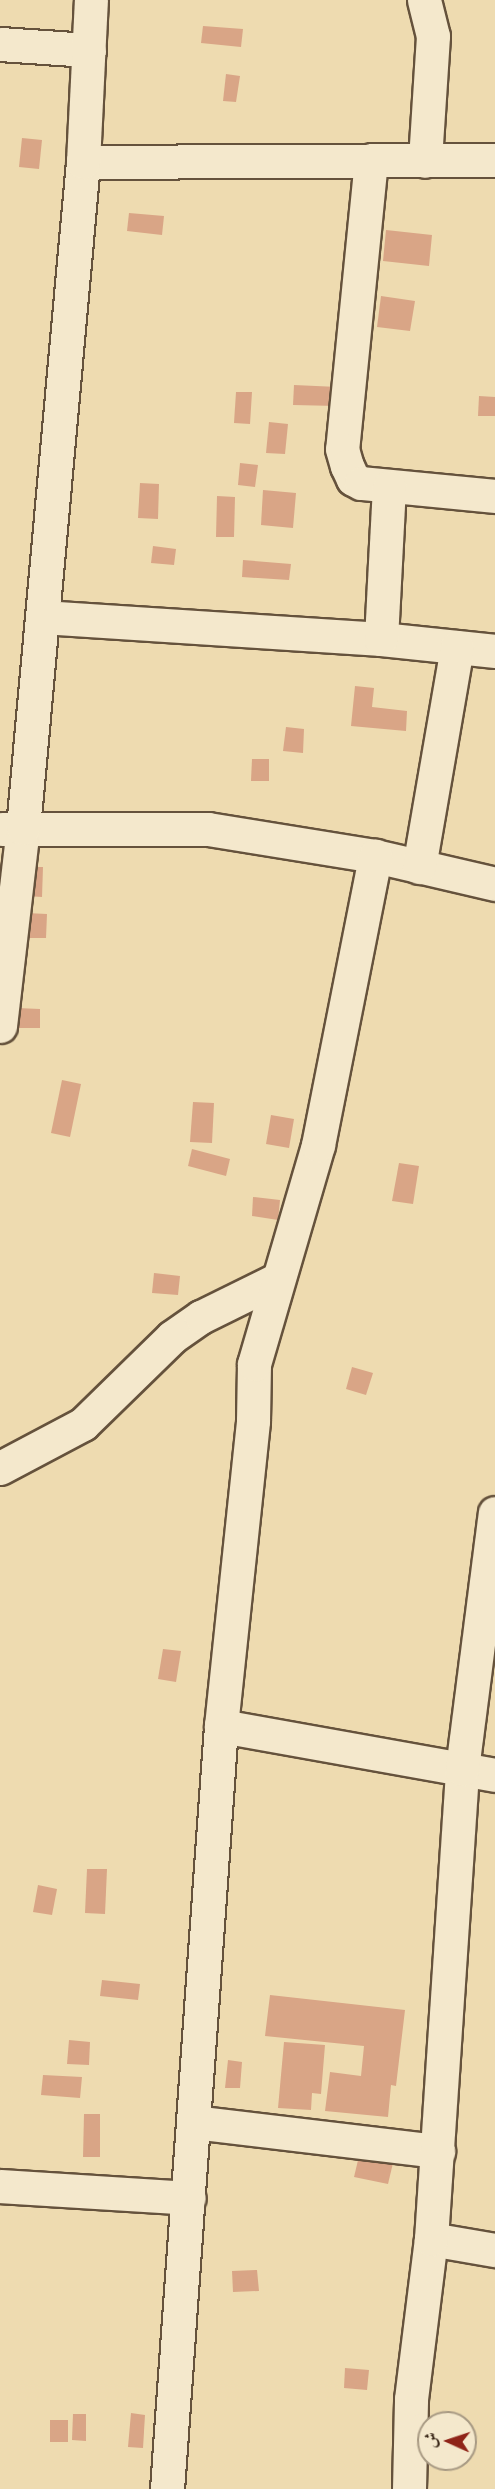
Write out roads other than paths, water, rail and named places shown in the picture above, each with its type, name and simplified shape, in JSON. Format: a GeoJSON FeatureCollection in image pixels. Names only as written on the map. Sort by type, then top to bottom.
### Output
{"type":"FeatureCollection","features":[{"type":"Feature","properties":{"kind":"street"},"geometry":{"type":"LineString","coordinates":[[0,1026],[11,828],[42,617],[83,162],[91,0]]}},
{"type":"Feature","properties":{"kind":"street"},"geometry":{"type":"LineString","coordinates":[[424,0],[433,36],[425,161]]}},
{"type":"Feature","properties":{"kind":"street"},"geometry":{"type":"LineString","coordinates":[[0,44],[88,50]]}},
{"type":"Feature","properties":{"kind":"street"},"geometry":{"type":"LineString","coordinates":[[371,160],[342,449],[353,479],[389,487],[495,496]]}},
{"type":"Feature","properties":{"kind":"street"},"geometry":{"type":"LineString","coordinates":[[83,162],[495,160]]}},
{"type":"Feature","properties":{"kind":"street"},"geometry":{"type":"LineString","coordinates":[[381,639],[389,487]]}},
{"type":"Feature","properties":{"kind":"street"},"geometry":{"type":"LineString","coordinates":[[42,617],[381,639],[495,651]]}},
{"type":"Feature","properties":{"kind":"street"},"geometry":{"type":"LineString","coordinates":[[419,867],[457,647]]}},
{"type":"Feature","properties":{"kind":"street"},"geometry":{"type":"LineString","coordinates":[[11,828],[208,829],[375,856],[495,884]]}},
{"type":"Feature","properties":{"kind":"street"},"geometry":{"type":"LineString","coordinates":[[167,2489],[221,1726],[253,1421],[254,1364],[276,1280],[318,1145],[375,856]]}},
{"type":"Feature","properties":{"kind":"street"},"geometry":{"type":"LineString","coordinates":[[0,1468],[83,1424],[171,1337],[201,1317],[276,1280]]}},
{"type":"Feature","properties":{"kind":"street"},"geometry":{"type":"LineString","coordinates":[[409,2489],[411,2399],[431,2239],[462,1768],[495,1513]]}},
{"type":"Feature","properties":{"kind":"street"},"geometry":{"type":"LineString","coordinates":[[221,1726],[495,1775]]}},
{"type":"Feature","properties":{"kind":"street"},"geometry":{"type":"LineString","coordinates":[[194,2122],[438,2151]]}},
{"type":"Feature","properties":{"kind":"street"},"geometry":{"type":"LineString","coordinates":[[0,2186],[189,2198]]}},
{"type":"Feature","properties":{"kind":"street"},"geometry":{"type":"LineString","coordinates":[[431,2239],[495,2250]]}}]}
